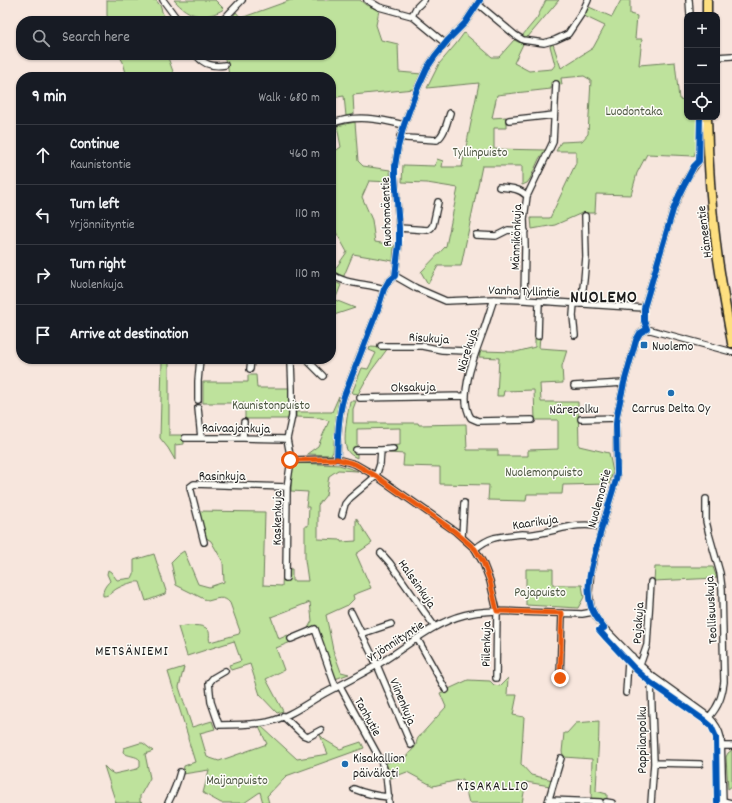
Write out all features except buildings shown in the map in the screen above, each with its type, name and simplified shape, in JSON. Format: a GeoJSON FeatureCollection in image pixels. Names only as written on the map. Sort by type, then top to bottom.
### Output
{"type":"FeatureCollection","features":[{"type":"Feature","properties":{"kind":"highway"},"geometry":{"type":"LineString","coordinates":[[707,0],[707,12]]}},
{"type":"Feature","properties":{"kind":"highway","name":"Hämeentie"},"geometry":{"type":"LineString","coordinates":[[707,120],[711,201],[717,252],[732,343]]}},
{"type":"Feature","properties":{"kind":"street"},"geometry":{"type":"LineString","coordinates":[[163,0],[174,16]]}},
{"type":"Feature","properties":{"kind":"street"},"geometry":{"type":"LineString","coordinates":[[225,16],[242,0]]}},
{"type":"Feature","properties":{"kind":"street"},"geometry":{"type":"LineString","coordinates":[[367,0],[379,7],[412,16],[446,44]]}},
{"type":"Feature","properties":{"kind":"street"},"geometry":{"type":"LineString","coordinates":[[412,16],[416,8],[424,0]]}},
{"type":"Feature","properties":{"kind":"street"},"geometry":{"type":"LineString","coordinates":[[479,2],[515,35],[523,40],[544,43],[568,34],[582,13],[588,0]]}},
{"type":"Feature","properties":{"kind":"street"},"geometry":{"type":"LineString","coordinates":[[689,0],[690,12]]}},
{"type":"Feature","properties":{"kind":"street","name":"Ruohomäentie"},"geometry":{"type":"LineString","coordinates":[[395,276],[399,244],[399,228],[395,176],[396,156],[400,136],[416,92],[427,68],[435,56],[465,23],[479,2]]}},
{"type":"Feature","properties":{"kind":"street"},"geometry":{"type":"LineString","coordinates":[[720,57],[732,56]]}},
{"type":"Feature","properties":{"kind":"street"},"geometry":{"type":"LineString","coordinates":[[200,60],[217,66],[225,64]]}},
{"type":"Feature","properties":{"kind":"street","name":"Männikönkuja"},"geometry":{"type":"LineString","coordinates":[[524,300],[524,220],[527,196],[553,142],[556,84]]}},
{"type":"Feature","properties":{"kind":"street"},"geometry":{"type":"LineString","coordinates":[[400,136],[437,140],[443,133],[450,113]]}},
{"type":"Feature","properties":{"kind":"street"},"geometry":{"type":"LineString","coordinates":[[509,120],[554,115]]}},
{"type":"Feature","properties":{"kind":"street"},"geometry":{"type":"LineString","coordinates":[[336,122],[345,119],[358,118],[404,125]]}},
{"type":"Feature","properties":{"kind":"street"},"geometry":{"type":"LineString","coordinates":[[699,161],[694,166],[675,205],[644,308],[644,321],[647,329],[732,352]]}},
{"type":"Feature","properties":{"kind":"street"},"geometry":{"type":"LineString","coordinates":[[498,187],[523,191],[527,196]]}},
{"type":"Feature","properties":{"kind":"street"},"geometry":{"type":"LineString","coordinates":[[399,228],[428,230],[433,225],[438,202]]}},
{"type":"Feature","properties":{"kind":"street"},"geometry":{"type":"LineString","coordinates":[[581,304],[586,257],[585,216]]}},
{"type":"Feature","properties":{"kind":"street"},"geometry":{"type":"LineString","coordinates":[[476,235],[496,236],[508,230],[525,231]]}},
{"type":"Feature","properties":{"kind":"street"},"geometry":{"type":"LineString","coordinates":[[337,459],[339,422],[342,404],[378,309],[384,288],[395,276]]}},
{"type":"Feature","properties":{"kind":"street","name":"Vanha Tyllintie"},"geometry":{"type":"LineString","coordinates":[[395,276],[416,288],[446,301],[524,300],[644,308]]}},
{"type":"Feature","properties":{"kind":"street"},"geometry":{"type":"LineString","coordinates":[[336,277],[340,280],[384,288]]}},
{"type":"Feature","properties":{"kind":"street","name":"Närekuja"},"geometry":{"type":"LineString","coordinates":[[494,300],[469,372],[466,396],[467,410],[471,418],[475,420],[532,420]]}},
{"type":"Feature","properties":{"kind":"street"},"geometry":{"type":"LineString","coordinates":[[538,336],[539,301]]}},
{"type":"Feature","properties":{"kind":"street"},"geometry":{"type":"LineString","coordinates":[[574,303],[573,316],[575,335]]}},
{"type":"Feature","properties":{"kind":"street","name":"Nuolemontie"},"geometry":{"type":"LineString","coordinates":[[647,329],[638,335],[636,340],[620,400],[617,418],[616,480],[591,570],[589,599],[593,612],[604,628],[640,665],[652,676],[709,717],[717,727],[721,738],[723,802]]}},
{"type":"Feature","properties":{"kind":"street","name":"Risukuja"},"geometry":{"type":"LineString","coordinates":[[381,346],[422,346],[442,350],[476,352]]}},
{"type":"Feature","properties":{"kind":"street"},"geometry":{"type":"LineString","coordinates":[[198,400],[200,364]]}},
{"type":"Feature","properties":{"kind":"street"},"geometry":{"type":"LineString","coordinates":[[250,364],[250,369]]}},
{"type":"Feature","properties":{"kind":"street"},"geometry":{"type":"LineString","coordinates":[[287,439],[292,416],[290,364]]}},
{"type":"Feature","properties":{"kind":"street"},"geometry":{"type":"LineString","coordinates":[[311,364],[323,376]]}},
{"type":"Feature","properties":{"kind":"street"},"geometry":{"type":"LineString","coordinates":[[574,386],[624,383]]}},
{"type":"Feature","properties":{"kind":"street","name":"Oksakuja"},"geometry":{"type":"LineString","coordinates":[[360,398],[466,396]]}},
{"type":"Feature","properties":{"kind":"street"},"geometry":{"type":"LineString","coordinates":[[198,408],[201,438]]}},
{"type":"Feature","properties":{"kind":"street","name":"Närepolku"},"geometry":{"type":"LineString","coordinates":[[581,419],[617,418]]}},
{"type":"Feature","properties":{"kind":"street"},"geometry":{"type":"LineString","coordinates":[[243,438],[244,422]]}},
{"type":"Feature","properties":{"kind":"street","name":"Raivaajankuja"},"geometry":{"type":"LineString","coordinates":[[185,438],[287,439]]}},
{"type":"Feature","properties":{"kind":"street","name":"Kaskenkuja"},"geometry":{"type":"LineString","coordinates":[[286,578],[287,487],[290,460],[287,439]]}},
{"type":"Feature","properties":{"kind":"street"},"geometry":{"type":"LineString","coordinates":[[356,450],[393,449]]}},
{"type":"Feature","properties":{"kind":"street"},"geometry":{"type":"LineString","coordinates":[[342,515],[345,504],[350,498],[376,476],[380,464],[381,450]]}},
{"type":"Feature","properties":{"kind":"street","name":"Piilenkuja"},"geometry":{"type":"LineString","coordinates":[[290,460],[337,459],[355,464],[376,476],[462,536],[475,549],[483,562],[490,581],[497,611],[496,678]]}},
{"type":"Feature","properties":{"kind":"street","name":"Rasinkuja"},"geometry":{"type":"LineString","coordinates":[[204,542],[190,487],[194,484],[287,487]]}},
{"type":"Feature","properties":{"kind":"street","name":"Teollisuuskuja"},"geometry":{"type":"LineString","coordinates":[[706,499],[706,520],[720,573],[722,588],[724,682],[719,702],[709,717]]}},
{"type":"Feature","properties":{"kind":"street"},"geometry":{"type":"LineString","coordinates":[[462,536],[464,503]]}},
{"type":"Feature","properties":{"kind":"street","name":"Kaarikuja"},"geometry":{"type":"LineString","coordinates":[[475,549],[484,542],[493,538],[532,534],[584,524],[602,527]]}},
{"type":"Feature","properties":{"kind":"street","name":"Halssinkuja"},"geometry":{"type":"LineString","coordinates":[[381,553],[390,563],[434,627]]}},
{"type":"Feature","properties":{"kind":"street","name":"Pajakuja"},"geometry":{"type":"LineString","coordinates":[[640,665],[647,645],[651,582]]}},
{"type":"Feature","properties":{"kind":"street","name":"Yrjönniityntie"},"geometry":{"type":"LineString","coordinates":[[225,671],[209,683],[211,702],[220,725],[269,722],[338,687],[377,665],[434,627],[464,615],[497,611],[582,614],[593,612]]}},
{"type":"Feature","properties":{"kind":"street","name":"Viinenkuja"},"geometry":{"type":"LineString","coordinates":[[350,612],[377,665],[411,745]]}},
{"type":"Feature","properties":{"kind":"street"},"geometry":{"type":"LineString","coordinates":[[560,678],[562,613]]}},
{"type":"Feature","properties":{"kind":"street"},"geometry":{"type":"LineString","coordinates":[[361,634],[391,624]]}},
{"type":"Feature","properties":{"kind":"street","name":"Tanhutie"},"geometry":{"type":"LineString","coordinates":[[291,639],[315,629],[338,687],[381,761],[386,774],[389,800]]}},
{"type":"Feature","properties":{"kind":"street"},"geometry":{"type":"LineString","coordinates":[[417,638],[446,690]]}},
{"type":"Feature","properties":{"kind":"street"},"geometry":{"type":"LineString","coordinates":[[626,693],[628,662],[632,656]]}},
{"type":"Feature","properties":{"kind":"street","name":"Pappilanpolku"},"geometry":{"type":"LineString","coordinates":[[650,803],[654,763],[652,676]]}},
{"type":"Feature","properties":{"kind":"street"},"geometry":{"type":"LineString","coordinates":[[283,716],[303,735],[308,737],[321,730]]}},
{"type":"Feature","properties":{"kind":"street"},"geometry":{"type":"LineString","coordinates":[[721,746],[732,746]]}},
{"type":"Feature","properties":{"kind":"street"},"geometry":{"type":"LineString","coordinates":[[561,758],[548,802],[606,802]]}},
{"type":"Feature","properties":{"kind":"street"},"geometry":{"type":"LineString","coordinates":[[654,763],[700,764]]}},
{"type":"Feature","properties":{"kind":"street"},"geometry":{"type":"LineString","coordinates":[[168,803],[178,782],[180,772]]}},
{"type":"Feature","properties":{"kind":"street"},"geometry":{"type":"LineString","coordinates":[[354,789],[389,800]]}},
{"type":"Feature","properties":{"kind":"street"},"geometry":{"type":"LineString","coordinates":[[723,802],[731,803]]}},
{"type":"Feature","properties":{"kind":"green space"},"geometry":{"type":"Polygon","coordinates":[[[107,0],[156,0],[161,7],[164,16],[107,16],[107,0]]]}},
{"type":"Feature","properties":{"kind":"green space"},"geometry":{"type":"Polygon","coordinates":[[[174,0],[215,0],[224,9],[210,15],[197,15],[185,10],[174,0]]]}},
{"type":"Feature","properties":{"kind":"green space"},"geometry":{"type":"Polygon","coordinates":[[[291,0],[360,0],[366,5],[379,10],[376,25],[381,40],[398,44],[399,72],[422,74],[414,89],[353,95],[354,114],[346,116],[344,96],[336,97],[336,72],[228,72],[225,60],[336,60],[336,16],[247,16],[291,0]]]}},
{"type":"Feature","properties":{"kind":"green space"},"geometry":{"type":"Polygon","coordinates":[[[546,0],[559,0],[527,38],[522,36],[537,18],[546,0]]]}},
{"type":"Feature","properties":{"kind":"green space"},"geometry":{"type":"Polygon","coordinates":[[[621,0],[630,0],[630,14],[637,16],[635,39],[642,39],[639,65],[675,62],[679,99],[684,100],[684,120],[698,120],[696,149],[694,156],[647,154],[637,173],[631,195],[596,194],[595,213],[582,213],[555,225],[532,229],[531,218],[550,218],[576,163],[576,151],[556,151],[561,142],[582,141],[588,134],[591,80],[584,76],[561,78],[562,85],[551,82],[551,89],[497,95],[492,118],[506,117],[506,128],[494,128],[494,149],[545,150],[530,179],[527,183],[522,185],[522,166],[482,166],[461,266],[438,266],[428,284],[421,272],[446,246],[458,188],[427,183],[402,182],[403,165],[435,166],[437,159],[443,161],[442,167],[462,167],[479,83],[427,88],[439,64],[464,33],[492,57],[499,57],[514,40],[523,44],[514,63],[529,71],[552,69],[555,65],[550,46],[553,44],[561,68],[593,48],[605,26],[584,16],[589,7],[612,17],[621,0]]]}},
{"type":"Feature","properties":{"kind":"green space"},"geometry":{"type":"Polygon","coordinates":[[[236,12],[239,16],[233,16],[236,12]]]}},
{"type":"Feature","properties":{"kind":"green space"},"geometry":{"type":"Polygon","coordinates":[[[122,60],[169,60],[173,72],[126,72],[122,60]]]}},
{"type":"Feature","properties":{"kind":"green space"},"geometry":{"type":"Polygon","coordinates":[[[355,122],[358,161],[363,166],[390,170],[391,182],[369,181],[362,197],[372,220],[375,242],[394,245],[393,261],[353,254],[343,278],[336,274],[336,268],[347,252],[336,232],[336,150],[341,147],[337,126],[355,122]]]}},
{"type":"Feature","properties":{"kind":"green space"},"geometry":{"type":"Polygon","coordinates":[[[336,282],[341,285],[336,298],[336,282]]]}},
{"type":"Feature","properties":{"kind":"green space"},"geometry":{"type":"Polygon","coordinates":[[[336,300],[355,308],[336,314],[336,300]]]}},
{"type":"Feature","properties":{"kind":"green space","name":"Nuolemonpuisto"},"geometry":{"type":"Polygon","coordinates":[[[535,336],[540,336],[539,348],[567,350],[562,366],[563,383],[540,384],[541,402],[578,402],[579,446],[609,453],[613,472],[609,484],[563,485],[562,494],[527,494],[526,501],[488,500],[489,485],[440,484],[440,467],[403,466],[404,454],[389,453],[389,446],[400,445],[400,428],[357,429],[357,458],[351,455],[348,451],[345,433],[350,401],[356,401],[353,409],[353,423],[418,423],[419,425],[466,424],[467,450],[498,450],[498,456],[528,456],[528,450],[558,449],[558,420],[535,420],[534,390],[504,391],[503,396],[497,396],[499,358],[479,357],[481,351],[516,352],[535,347],[535,336]]]}},
{"type":"Feature","properties":{"kind":"green space"},"geometry":{"type":"Polygon","coordinates":[[[370,347],[388,348],[371,371],[358,394],[352,393],[362,368],[368,369],[376,353],[369,350],[370,347]]]}},
{"type":"Feature","properties":{"kind":"green space"},"geometry":{"type":"Polygon","coordinates":[[[162,364],[169,364],[169,435],[184,435],[184,444],[175,445],[175,460],[160,438],[162,364]]]}},
{"type":"Feature","properties":{"kind":"green space","name":"Kaunistonpuisto"},"geometry":{"type":"Polygon","coordinates":[[[248,375],[256,375],[257,388],[289,388],[289,419],[245,419],[245,403],[203,403],[203,382],[248,382],[248,375]]]}},
{"type":"Feature","properties":{"kind":"green space"},"geometry":{"type":"Polygon","coordinates":[[[339,396],[333,452],[331,455],[307,454],[318,446],[329,421],[321,418],[296,417],[296,412],[332,412],[339,396]]]}},
{"type":"Feature","properties":{"kind":"green space"},"geometry":{"type":"Polygon","coordinates":[[[297,463],[339,465],[358,471],[338,470],[329,476],[326,495],[318,505],[318,539],[341,540],[341,542],[356,541],[356,518],[372,543],[356,554],[371,588],[353,595],[354,599],[348,605],[326,615],[333,650],[341,672],[349,674],[335,679],[317,627],[308,628],[312,621],[310,602],[271,617],[279,639],[288,635],[291,642],[276,648],[284,670],[266,679],[283,711],[277,713],[260,695],[250,664],[231,670],[229,665],[241,661],[234,641],[187,656],[178,627],[203,626],[209,632],[210,642],[239,634],[240,631],[228,601],[220,598],[208,601],[176,585],[171,562],[184,551],[198,584],[209,587],[224,582],[223,562],[211,541],[205,537],[199,511],[265,512],[263,585],[282,586],[283,569],[292,569],[292,581],[308,581],[305,560],[305,526],[308,526],[309,507],[306,507],[308,492],[291,491],[292,467],[297,463]]]}},
{"type":"Feature","properties":{"kind":"green space"},"geometry":{"type":"Polygon","coordinates":[[[154,554],[166,591],[165,594],[146,601],[140,582],[137,582],[123,586],[103,596],[104,590],[110,581],[107,574],[108,570],[117,580],[132,578],[134,574],[134,560],[154,554]]]}},
{"type":"Feature","properties":{"kind":"green space"},"geometry":{"type":"Polygon","coordinates":[[[655,567],[713,567],[717,578],[654,581],[655,567]]]}},
{"type":"Feature","properties":{"kind":"green space","name":"Pajapuisto"},"geometry":{"type":"Polygon","coordinates":[[[526,569],[553,569],[553,585],[582,585],[584,597],[578,608],[526,605],[526,569]]]}},
{"type":"Feature","properties":{"kind":"green space","name":"Maijanpuisto"},"geometry":{"type":"Polygon","coordinates":[[[184,667],[179,687],[192,727],[212,721],[215,729],[200,733],[207,757],[219,761],[267,744],[259,727],[262,727],[297,759],[328,754],[320,735],[325,740],[340,749],[361,742],[364,748],[286,776],[267,796],[269,803],[263,803],[260,792],[244,803],[221,803],[203,793],[209,770],[183,774],[184,766],[195,762],[168,672],[184,667]]]}},
{"type":"Feature","properties":{"kind":"green space"},"geometry":{"type":"Polygon","coordinates":[[[508,678],[507,695],[517,695],[513,715],[524,717],[521,764],[531,775],[553,780],[550,786],[526,782],[522,803],[469,803],[463,779],[433,786],[407,772],[391,778],[386,763],[407,756],[415,747],[418,738],[446,707],[440,693],[468,680],[490,681],[494,685],[500,686],[508,678]]]}},
{"type":"Feature","properties":{"kind":"green space"},"geometry":{"type":"Polygon","coordinates":[[[599,721],[596,791],[607,794],[607,803],[591,803],[592,759],[564,757],[562,752],[564,733],[567,733],[576,723],[599,721]]]}},
{"type":"Feature","properties":{"kind":"green space"},"geometry":{"type":"Polygon","coordinates":[[[143,743],[153,751],[145,754],[150,778],[140,796],[140,802],[142,803],[116,803],[104,766],[114,774],[137,769],[140,767],[140,760],[123,752],[124,748],[143,743]]]}},
{"type":"Feature","properties":{"kind":"green space"},"geometry":{"type":"Polygon","coordinates":[[[732,750],[732,786],[728,789],[726,757],[732,750]]]}},
{"type":"Feature","properties":{"kind":"cycle path"},"geometry":{"type":"LineString","coordinates":[[337,459],[339,419],[344,396],[378,309],[384,289],[388,282],[395,276],[399,244],[395,166],[404,125],[416,92],[427,68],[448,40],[465,23],[480,0]]}},
{"type":"Feature","properties":{"kind":"cycle path"},"geometry":{"type":"LineString","coordinates":[[700,120],[699,161],[694,166],[673,210],[644,308],[644,321],[647,329],[640,333],[636,340],[624,383],[616,424],[616,480],[592,563],[589,578],[589,600],[592,610],[604,628],[599,630],[634,668],[651,683],[711,726],[716,737],[717,803]]}},
{"type":"Feature","properties":{"kind":"place","name":"Nuolemo"},"geometry":{"type":"Point","coordinates":[644,345]}},
{"type":"Feature","properties":{"kind":"place","name":"Carrus Delta Oy"},"geometry":{"type":"Point","coordinates":[671,393]}},
{"type":"Feature","properties":{"kind":"place","name":"Kisakallion päiväkoti"},"geometry":{"type":"Point","coordinates":[345,764]}},
{"type":"Feature","properties":{"kind":"district","name":"NUOLEMO"},"geometry":{"type":"Point","coordinates":[604,296]}},
{"type":"Feature","properties":{"kind":"district","name":"METSÄNIEMI"},"geometry":{"type":"Point","coordinates":[132,650]}},
{"type":"Feature","properties":{"kind":"district","name":"KISAKALLIO"},"geometry":{"type":"Point","coordinates":[493,785]}},
{"type":"Feature","properties":{"kind":"route"},"geometry":{"type":"LineString","coordinates":[[290,460],[337,459],[355,464],[376,476],[462,536],[475,549],[483,562],[490,581],[497,611],[562,613],[560,678]]}},
{"type":"Feature","properties":{"kind":"park label","name":"Luodontaka"},"geometry":{"type":"Point","coordinates":[634,110]}},
{"type":"Feature","properties":{"kind":"park label","name":"Tyllinpuisto"},"geometry":{"type":"Point","coordinates":[480,151]}}]}
